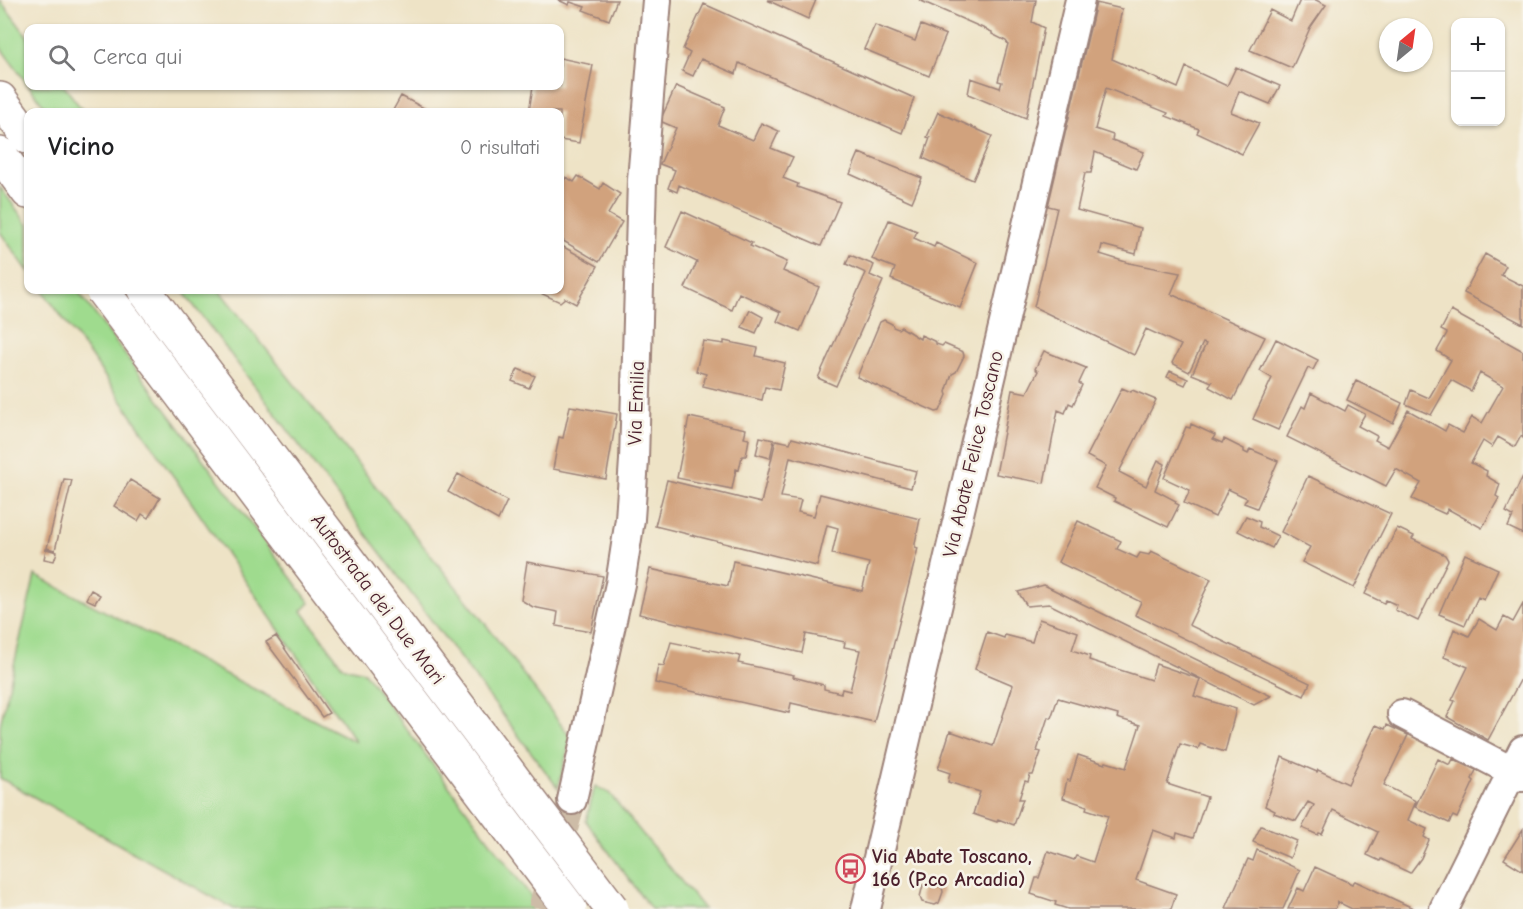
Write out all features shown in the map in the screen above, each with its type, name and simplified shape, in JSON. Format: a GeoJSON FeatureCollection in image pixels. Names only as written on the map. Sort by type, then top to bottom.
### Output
{"type":"FeatureCollection","features":[{"type":"Feature","properties":{"kind":"highway"},"geometry":{"type":"LineString","coordinates":[[0,99],[24,132]]}},
{"type":"Feature","properties":{"kind":"highway"},"geometry":{"type":"LineString","coordinates":[[0,154],[24,187]]}},
{"type":"Feature","properties":{"kind":"highway","name":"Autostrada dei Due Mari"},"geometry":{"type":"LineString","coordinates":[[105,294],[570,909]]}},
{"type":"Feature","properties":{"kind":"highway","name":"Autostrada dei Due Mari"},"geometry":{"type":"LineString","coordinates":[[147,294],[612,909]]}},
{"type":"Feature","properties":{"kind":"street","name":"Via Emilia"},"geometry":{"type":"LineString","coordinates":[[572,800],[620,584],[630,519],[634,460],[642,180],[657,0]]}},
{"type":"Feature","properties":{"kind":"street","name":"Via Abate Felice Toscano"},"geometry":{"type":"LineString","coordinates":[[866,909],[1080,0]]}},
{"type":"Feature","properties":{"kind":"street"},"geometry":{"type":"LineString","coordinates":[[1402,714],[1520,766],[1444,909]]}},
{"type":"Feature","properties":{"kind":"green space"},"geometry":{"type":"Polygon","coordinates":[[[0,0],[24,32],[24,80],[0,47],[0,0]]]}},
{"type":"Feature","properties":{"kind":"green space"},"geometry":{"type":"Polygon","coordinates":[[[32,90],[67,90],[81,108],[46,108],[32,90]]]}},
{"type":"Feature","properties":{"kind":"green space"},"geometry":{"type":"Polygon","coordinates":[[[0,187],[24,220],[24,265],[0,232],[0,187]]]}},
{"type":"Feature","properties":{"kind":"green space"},"geometry":{"type":"Polygon","coordinates":[[[45,294],[80,294],[310,603],[302,611],[343,667],[364,672],[533,899],[532,909],[234,909],[0,778],[0,725],[35,575],[356,742],[90,355],[45,294]]]}},
{"type":"Feature","properties":{"kind":"green space"},"geometry":{"type":"Polygon","coordinates":[[[185,294],[222,294],[484,622],[571,738],[558,788],[185,294]]]}},
{"type":"Feature","properties":{"kind":"green space"},"geometry":{"type":"Polygon","coordinates":[[[595,786],[609,793],[704,909],[651,909],[586,821],[595,786]]]}},
{"type":"Feature","properties":{"kind":"building"},"geometry":{"type":"Polygon","coordinates":[[[558,0],[617,0],[609,20],[583,10],[585,7],[570,2],[569,5],[558,0]]]}},
{"type":"Feature","properties":{"kind":"building"},"geometry":{"type":"Polygon","coordinates":[[[767,0],[816,0],[808,19],[767,0]]]}},
{"type":"Feature","properties":{"kind":"building"},"geometry":{"type":"Polygon","coordinates":[[[919,0],[1036,0],[1032,22],[1044,28],[1026,118],[968,94],[971,78],[1000,88],[1002,82],[998,81],[1008,44],[1006,41],[992,32],[919,0]]]}},
{"type":"Feature","properties":{"kind":"building"},"geometry":{"type":"Polygon","coordinates":[[[1300,0],[1316,0],[1326,5],[1310,28],[1292,68],[1250,50],[1270,10],[1291,21],[1300,0]]]}},
{"type":"Feature","properties":{"kind":"building"},"geometry":{"type":"Polygon","coordinates":[[[1096,3],[1122,9],[1112,59],[1178,88],[1186,67],[1227,86],[1236,67],[1280,86],[1270,104],[1239,91],[1231,112],[1259,123],[1242,154],[1197,133],[1199,129],[1166,116],[1168,113],[1106,88],[1095,129],[1113,135],[1112,140],[1144,152],[1136,169],[1095,152],[1091,173],[1085,173],[1077,210],[1141,228],[1136,254],[1102,245],[1100,254],[1129,263],[1180,273],[1171,294],[1265,337],[1233,400],[1209,387],[1212,382],[1192,374],[1206,344],[1203,343],[1189,372],[1172,363],[1181,345],[1146,329],[1134,355],[1034,307],[1057,208],[1048,206],[1096,3]]]}},
{"type":"Feature","properties":{"kind":"building"},"geometry":{"type":"Polygon","coordinates":[[[704,4],[914,98],[902,133],[739,63],[736,74],[701,59],[693,76],[682,71],[690,53],[683,49],[704,4]]]}},
{"type":"Feature","properties":{"kind":"building"},"geometry":{"type":"Polygon","coordinates":[[[875,25],[915,41],[921,25],[946,35],[929,76],[864,49],[875,25]]]}},
{"type":"Feature","properties":{"kind":"building"},"geometry":{"type":"Polygon","coordinates":[[[564,59],[593,65],[579,143],[564,141],[564,108],[530,108],[532,90],[564,90],[564,59]]]}},
{"type":"Feature","properties":{"kind":"building"},"geometry":{"type":"Polygon","coordinates":[[[676,86],[725,107],[718,125],[753,140],[761,123],[779,131],[771,148],[793,157],[783,178],[798,184],[797,187],[840,202],[821,246],[679,185],[677,192],[668,188],[675,170],[660,164],[676,128],[660,121],[676,86]]]}},
{"type":"Feature","properties":{"kind":"building"},"geometry":{"type":"Polygon","coordinates":[[[401,96],[424,108],[394,108],[401,96]]]}},
{"type":"Feature","properties":{"kind":"building"},"geometry":{"type":"Polygon","coordinates":[[[938,112],[992,136],[973,180],[923,158],[930,138],[927,137],[938,112]]]}},
{"type":"Feature","properties":{"kind":"building"},"geometry":{"type":"Polygon","coordinates":[[[859,153],[922,178],[912,202],[850,174],[859,153]]]}},
{"type":"Feature","properties":{"kind":"building"},"geometry":{"type":"Polygon","coordinates":[[[578,176],[600,189],[603,183],[620,194],[608,214],[622,222],[599,262],[564,241],[564,181],[566,177],[574,182],[578,176]]]}},
{"type":"Feature","properties":{"kind":"building"},"geometry":{"type":"Polygon","coordinates":[[[682,211],[787,262],[783,271],[819,287],[800,331],[777,321],[781,312],[739,293],[732,310],[685,288],[697,262],[666,247],[682,211]]]}},
{"type":"Feature","properties":{"kind":"building"},"geometry":{"type":"Polygon","coordinates":[[[889,220],[917,231],[914,238],[934,247],[936,243],[978,263],[960,308],[891,279],[895,268],[872,259],[889,220]]]}},
{"type":"Feature","properties":{"kind":"building"},"geometry":{"type":"Polygon","coordinates":[[[564,247],[598,266],[576,304],[565,298],[560,302],[543,294],[564,294],[564,247]]]}},
{"type":"Feature","properties":{"kind":"building"},"geometry":{"type":"Polygon","coordinates":[[[1485,254],[1506,266],[1501,275],[1523,286],[1523,324],[1464,293],[1485,254]]]}},
{"type":"Feature","properties":{"kind":"building"},"geometry":{"type":"Polygon","coordinates":[[[850,255],[874,265],[870,275],[883,281],[836,386],[818,378],[866,273],[846,264],[850,255]]]}},
{"type":"Feature","properties":{"kind":"building"},"geometry":{"type":"Polygon","coordinates":[[[750,310],[763,317],[756,333],[742,327],[750,310]]]}},
{"type":"Feature","properties":{"kind":"building"},"geometry":{"type":"Polygon","coordinates":[[[1451,311],[1523,351],[1523,438],[1521,436],[1515,447],[1498,437],[1492,447],[1483,441],[1471,463],[1487,471],[1486,476],[1500,484],[1496,496],[1499,498],[1482,528],[1448,509],[1445,514],[1412,499],[1421,483],[1396,469],[1386,486],[1287,437],[1302,406],[1305,408],[1311,393],[1345,411],[1348,405],[1365,414],[1358,426],[1377,436],[1375,440],[1388,447],[1408,410],[1445,431],[1448,425],[1463,433],[1472,417],[1482,423],[1503,386],[1480,373],[1471,391],[1451,380],[1431,415],[1406,404],[1411,390],[1429,398],[1451,360],[1437,351],[1447,333],[1441,330],[1451,311]]]}},
{"type":"Feature","properties":{"kind":"building"},"geometry":{"type":"Polygon","coordinates":[[[884,320],[893,327],[898,329],[901,327],[920,339],[921,335],[936,344],[942,346],[944,344],[963,352],[964,356],[956,372],[952,374],[940,411],[936,412],[857,377],[880,322],[884,320]]]}},
{"type":"Feature","properties":{"kind":"building"},"geometry":{"type":"Polygon","coordinates":[[[1276,339],[1318,360],[1313,370],[1308,368],[1278,430],[1253,419],[1272,378],[1260,371],[1276,339]]]}},
{"type":"Feature","properties":{"kind":"building"},"geometry":{"type":"Polygon","coordinates":[[[703,341],[724,344],[724,341],[758,348],[756,356],[785,363],[779,390],[765,387],[762,400],[703,386],[706,374],[696,371],[703,341]]]}},
{"type":"Feature","properties":{"kind":"building"},"geometry":{"type":"Polygon","coordinates":[[[1044,351],[1086,368],[1079,383],[1082,385],[1073,405],[1069,403],[1065,413],[1058,410],[1044,483],[996,474],[1012,390],[1027,393],[1038,371],[1035,369],[1044,351]]]}},
{"type":"Feature","properties":{"kind":"building"},"geometry":{"type":"Polygon","coordinates":[[[518,369],[535,376],[529,388],[512,381],[518,369]]]}},
{"type":"Feature","properties":{"kind":"building"},"geometry":{"type":"Polygon","coordinates":[[[1170,371],[1188,379],[1185,385],[1167,377],[1170,371]]]}},
{"type":"Feature","properties":{"kind":"building"},"geometry":{"type":"Polygon","coordinates":[[[1356,381],[1402,403],[1393,423],[1347,400],[1356,381]]]}},
{"type":"Feature","properties":{"kind":"building"},"geometry":{"type":"Polygon","coordinates":[[[1122,388],[1156,400],[1119,472],[1146,486],[1158,460],[1165,464],[1155,490],[1176,501],[1175,503],[1179,505],[1168,527],[1114,501],[1115,498],[1095,488],[1106,466],[1087,456],[1122,388]]]}},
{"type":"Feature","properties":{"kind":"building"},"geometry":{"type":"Polygon","coordinates":[[[570,406],[617,414],[606,479],[553,469],[559,437],[563,438],[570,406]]]}},
{"type":"Feature","properties":{"kind":"building"},"geometry":{"type":"Polygon","coordinates":[[[689,417],[746,429],[744,438],[749,439],[746,456],[742,456],[739,470],[736,469],[732,489],[677,478],[689,417]]]}},
{"type":"Feature","properties":{"kind":"building"},"geometry":{"type":"Polygon","coordinates":[[[1191,424],[1215,435],[1213,439],[1222,443],[1224,439],[1244,449],[1244,452],[1248,454],[1250,449],[1278,461],[1257,508],[1244,503],[1247,498],[1228,489],[1215,517],[1184,503],[1190,490],[1164,478],[1186,427],[1190,428],[1191,424]]]}},
{"type":"Feature","properties":{"kind":"building"},"geometry":{"type":"Polygon","coordinates":[[[760,437],[774,440],[770,458],[756,454],[760,437]]]}},
{"type":"Feature","properties":{"kind":"building"},"geometry":{"type":"Polygon","coordinates":[[[792,438],[916,471],[911,488],[790,457],[781,497],[801,500],[798,512],[814,516],[820,494],[920,519],[915,543],[915,547],[918,548],[874,722],[791,703],[789,713],[655,683],[658,665],[664,666],[671,642],[740,656],[738,663],[794,675],[793,677],[824,685],[824,689],[841,693],[842,689],[850,691],[860,650],[844,647],[845,642],[806,634],[802,653],[639,614],[650,569],[728,586],[733,561],[862,591],[869,563],[832,554],[838,528],[827,525],[817,566],[655,526],[667,480],[761,503],[776,440],[790,443],[792,438]]]}},
{"type":"Feature","properties":{"kind":"building"},"geometry":{"type":"Polygon","coordinates":[[[458,474],[507,501],[498,520],[448,492],[458,474]]]}},
{"type":"Feature","properties":{"kind":"building"},"geometry":{"type":"Polygon","coordinates":[[[1308,476],[1391,514],[1354,588],[1302,562],[1310,547],[1281,532],[1308,476]]]}},
{"type":"Feature","properties":{"kind":"building"},"geometry":{"type":"Polygon","coordinates":[[[1523,476],[1523,534],[1508,527],[1513,516],[1506,512],[1523,476]]]}},
{"type":"Feature","properties":{"kind":"building"},"geometry":{"type":"Polygon","coordinates":[[[64,479],[72,480],[55,550],[47,548],[64,479]]]}},
{"type":"Feature","properties":{"kind":"building"},"geometry":{"type":"Polygon","coordinates":[[[130,480],[160,498],[148,518],[142,514],[138,521],[114,506],[130,480]]]}},
{"type":"Feature","properties":{"kind":"building"},"geometry":{"type":"Polygon","coordinates":[[[1246,516],[1260,522],[1259,527],[1278,536],[1272,548],[1238,531],[1246,516]]]}},
{"type":"Feature","properties":{"kind":"building"},"geometry":{"type":"Polygon","coordinates":[[[1078,521],[1121,541],[1117,549],[1137,558],[1140,553],[1149,555],[1151,551],[1211,579],[1189,625],[1310,683],[1304,696],[1135,615],[1141,602],[1058,562],[1078,521]]]}},
{"type":"Feature","properties":{"kind":"building"},"geometry":{"type":"Polygon","coordinates":[[[1397,528],[1414,536],[1412,539],[1445,555],[1448,560],[1418,621],[1395,610],[1397,605],[1386,600],[1384,603],[1365,594],[1397,528]]]}},
{"type":"Feature","properties":{"kind":"building"},"geometry":{"type":"Polygon","coordinates":[[[46,549],[57,552],[54,561],[44,559],[46,549]]]}},
{"type":"Feature","properties":{"kind":"building"},"geometry":{"type":"Polygon","coordinates":[[[1465,554],[1498,569],[1484,600],[1478,597],[1465,625],[1439,614],[1465,554]]]}},
{"type":"Feature","properties":{"kind":"building"},"geometry":{"type":"Polygon","coordinates":[[[527,562],[603,576],[591,632],[556,626],[558,612],[533,607],[521,600],[527,562]]]}},
{"type":"Feature","properties":{"kind":"building"},"geometry":{"type":"Polygon","coordinates":[[[1044,585],[1271,696],[1254,705],[1049,604],[1027,606],[1018,592],[1044,585]]]}},
{"type":"Feature","properties":{"kind":"building"},"geometry":{"type":"Polygon","coordinates":[[[91,590],[100,595],[95,603],[86,599],[91,590]]]}},
{"type":"Feature","properties":{"kind":"building"},"geometry":{"type":"Polygon","coordinates":[[[1523,604],[1523,675],[1488,740],[1447,717],[1455,701],[1452,700],[1468,667],[1444,657],[1454,629],[1469,636],[1479,619],[1497,630],[1504,617],[1513,622],[1523,604]]]}},
{"type":"Feature","properties":{"kind":"building"},"geometry":{"type":"Polygon","coordinates":[[[1039,619],[1078,632],[1072,650],[1090,656],[1089,660],[1151,680],[1156,664],[1200,679],[1194,696],[1236,709],[1225,752],[1200,744],[1198,749],[1180,744],[1167,784],[1207,797],[1193,838],[1177,833],[1176,838],[1153,830],[1136,880],[1176,894],[1171,909],[1068,909],[1055,905],[1056,902],[1031,894],[1048,851],[1074,860],[1076,856],[1093,862],[1108,816],[1063,798],[1067,780],[1070,781],[1078,755],[1126,768],[1140,725],[1117,718],[1118,715],[1058,698],[1051,718],[1048,717],[1037,751],[1041,752],[1033,775],[1030,775],[1028,782],[1025,781],[1019,799],[1023,799],[1014,825],[973,814],[980,792],[948,782],[950,773],[938,769],[950,731],[993,746],[1013,685],[975,669],[987,632],[1004,638],[1005,635],[1032,642],[1039,619]]]}},
{"type":"Feature","properties":{"kind":"building"},"geometry":{"type":"Polygon","coordinates":[[[276,636],[329,713],[322,717],[266,642],[276,636]]]}},
{"type":"Feature","properties":{"kind":"building"},"geometry":{"type":"Polygon","coordinates":[[[1376,725],[1385,729],[1387,725],[1408,735],[1384,785],[1416,801],[1408,820],[1427,829],[1424,837],[1429,840],[1421,858],[1410,873],[1367,855],[1378,832],[1333,810],[1322,834],[1318,835],[1302,828],[1314,805],[1308,802],[1296,821],[1274,813],[1275,811],[1265,806],[1282,757],[1348,784],[1376,725]]]}},
{"type":"Feature","properties":{"kind":"building"},"geometry":{"type":"Polygon","coordinates":[[[1438,759],[1450,765],[1453,759],[1476,770],[1472,779],[1474,781],[1457,818],[1453,816],[1449,823],[1415,807],[1438,759]]]}},
{"type":"Feature","properties":{"kind":"building"},"geometry":{"type":"Polygon","coordinates":[[[1261,826],[1297,841],[1290,858],[1253,842],[1261,826]]]}},
{"type":"Feature","properties":{"kind":"building"},"geometry":{"type":"Polygon","coordinates":[[[1523,829],[1523,871],[1504,859],[1523,829]]]}},
{"type":"Feature","properties":{"kind":"building"},"geometry":{"type":"Polygon","coordinates":[[[1257,850],[1300,870],[1283,909],[1226,908],[1248,859],[1253,861],[1257,850]]]}},
{"type":"Feature","properties":{"kind":"building"},"geometry":{"type":"Polygon","coordinates":[[[1315,867],[1352,884],[1355,881],[1415,909],[1352,909],[1338,902],[1335,909],[1288,909],[1298,888],[1304,891],[1315,867]]]}},
{"type":"Feature","properties":{"kind":"building"},"geometry":{"type":"Polygon","coordinates":[[[923,885],[942,887],[943,892],[939,903],[935,905],[922,902],[920,897],[923,885]]]}},
{"type":"Feature","properties":{"kind":"tunnel"},"geometry":{"type":"LineString","coordinates":[[542,909],[572,800]]}},
{"type":"Feature","properties":{"kind":"place","name":"Via Abate Toscano, 166 (P.co Arcadia)"},"geometry":{"type":"Point","coordinates":[851,868]}}]}
